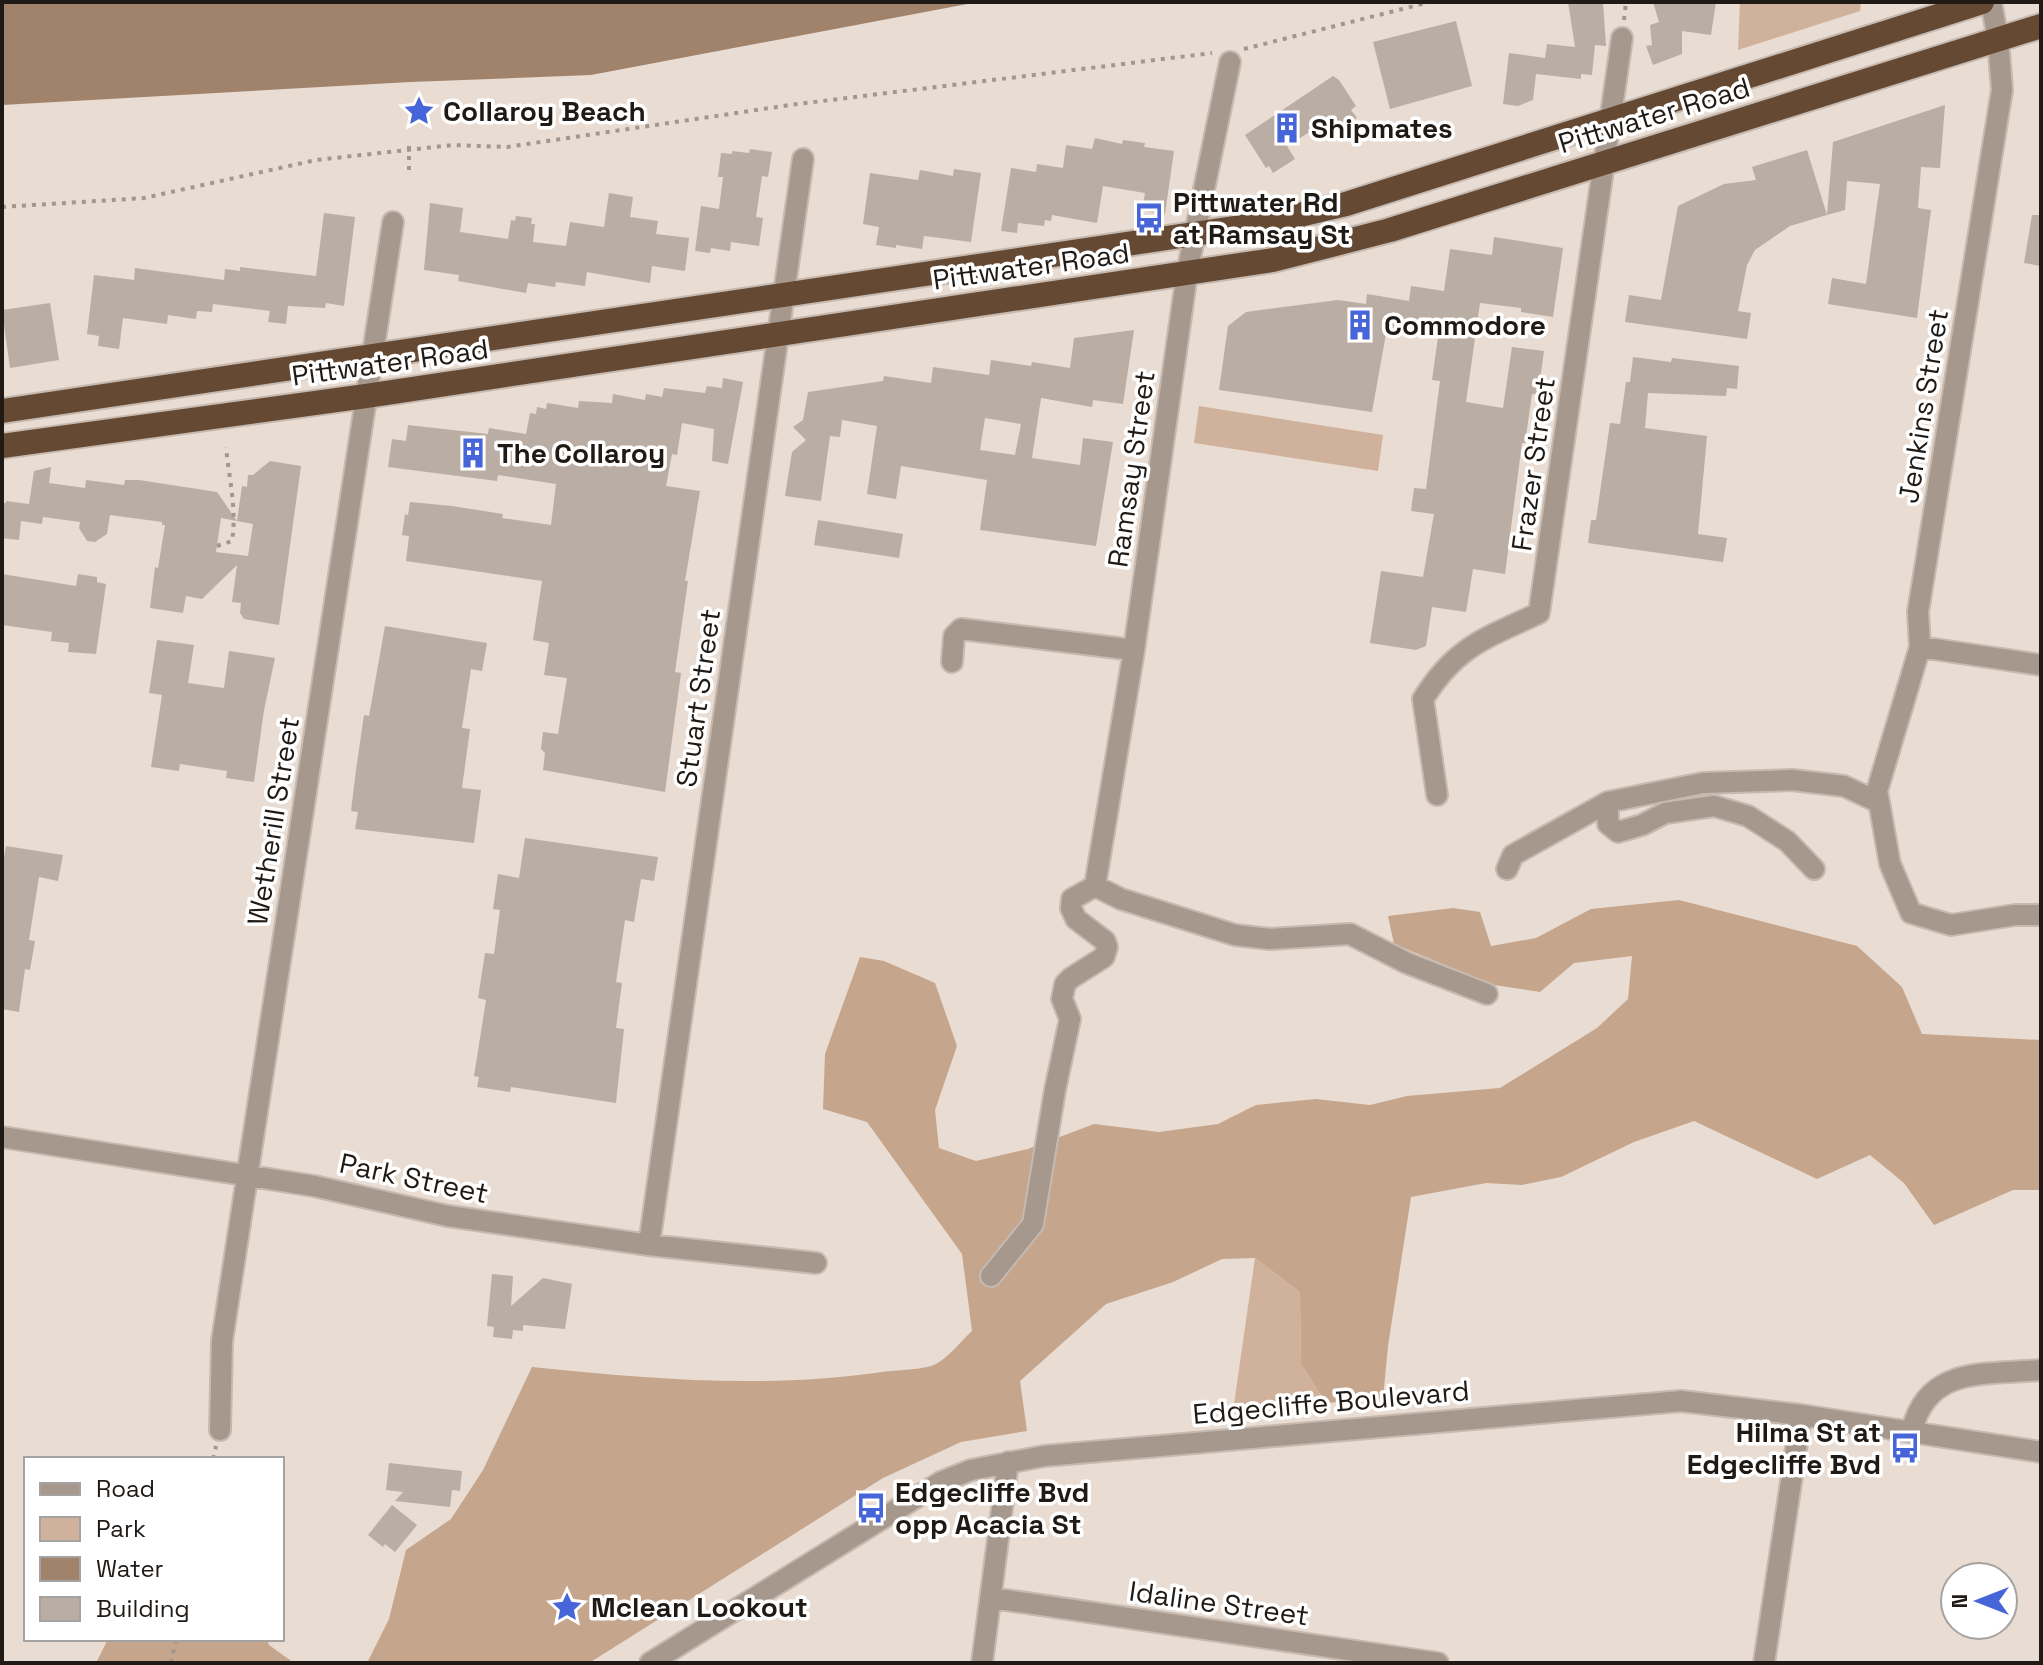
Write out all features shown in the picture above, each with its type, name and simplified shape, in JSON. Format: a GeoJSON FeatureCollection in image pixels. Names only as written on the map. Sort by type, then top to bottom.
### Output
{"type":"FeatureCollection","features":[{"type":"Feature","properties":{"kind":"highway","name":"Pittwater Road"},"geometry":{"type":"LineString","coordinates":[[2,411],[1261,224],[1346,204],[1982,2]]}},
{"type":"Feature","properties":{"kind":"highway","name":"Pittwater Road"},"geometry":{"type":"LineString","coordinates":[[2,446],[366,396],[1273,260],[1390,230],[2041,26]]}},
{"type":"Feature","properties":{"kind":"street","name":"Jenkins Street"},"geometry":{"type":"LineString","coordinates":[[1879,808],[1879,783],[1920,647],[1918,612],[2002,90],[1991,2]]}},
{"type":"Feature","properties":{"kind":"street","name":"Frazer Street"},"geometry":{"type":"LineString","coordinates":[[1437,795],[1423,699],[1439,673],[1468,647],[1539,613],[1622,38]]}},
{"type":"Feature","properties":{"kind":"street","name":"Ramsay Street"},"geometry":{"type":"LineString","coordinates":[[1095,886],[1134,650],[1193,235],[1230,62]]}},
{"type":"Feature","properties":{"kind":"street","name":"Stuart Street"},"geometry":{"type":"LineString","coordinates":[[649,1245],[803,159]]}},
{"type":"Feature","properties":{"kind":"street","name":"Wetherill Street"},"geometry":{"type":"LineString","coordinates":[[220,1430],[222,1341],[393,222]]}},
{"type":"Feature","properties":{"kind":"street"},"geometry":{"type":"LineString","coordinates":[[952,662],[954,636],[961,629],[1134,650]]}},
{"type":"Feature","properties":{"kind":"street"},"geometry":{"type":"LineString","coordinates":[[1920,647],[2041,665]]}},
{"type":"Feature","properties":{"kind":"street"},"geometry":{"type":"LineString","coordinates":[[1507,869],[1513,855],[1608,802],[1703,783],[1792,780],[1844,786],[1879,808],[1890,864],[1911,913],[1951,925],[2015,915],[2041,915]]}},
{"type":"Feature","properties":{"kind":"street"},"geometry":{"type":"LineString","coordinates":[[1608,802],[1608,824],[1618,832],[1642,825],[1665,813],[1714,806],[1748,816],[1787,841],[1814,869]]}},
{"type":"Feature","properties":{"kind":"street"},"geometry":{"type":"LineString","coordinates":[[991,1276],[1033,1224],[1070,1019],[1062,999],[1065,984],[1104,957],[1107,947],[1105,941],[1076,919],[1071,908],[1072,899],[1095,886],[1121,899],[1235,935],[1270,939],[1350,934],[1407,963],[1487,994]]}},
{"type":"Feature","properties":{"kind":"street","name":"Park Street"},"geometry":{"type":"LineString","coordinates":[[2,1137],[314,1186],[448,1216],[649,1245],[816,1263]]}},
{"type":"Feature","properties":{"kind":"street"},"geometry":{"type":"LineString","coordinates":[[1912,1430],[1921,1405],[1942,1384],[1973,1376],[2041,1370]]}},
{"type":"Feature","properties":{"kind":"street","name":"Edgecliffe Boulevard"},"geometry":{"type":"LineString","coordinates":[[650,1663],[941,1482],[971,1470],[1044,1456],[1666,1401],[1696,1402],[1912,1430],[2041,1452]]}},
{"type":"Feature","properties":{"kind":"street"},"geometry":{"type":"LineString","coordinates":[[1764,1663],[1801,1415]]}},
{"type":"Feature","properties":{"kind":"street"},"geometry":{"type":"LineString","coordinates":[[982,1663],[1008,1462]]}},
{"type":"Feature","properties":{"kind":"street","name":"Idaline Street"},"geometry":{"type":"LineString","coordinates":[[992,1598],[1438,1663]]}},
{"type":"Feature","properties":{"kind":"path"},"geometry":{"type":"LineString","coordinates":[[2,207],[144,198],[316,160],[453,145],[507,147],[790,105],[1221,52],[1230,62],[1244,48],[1430,2]]}},
{"type":"Feature","properties":{"kind":"path"},"geometry":{"type":"LineString","coordinates":[[409,148],[409,175]]}},
{"type":"Feature","properties":{"kind":"path"},"geometry":{"type":"LineString","coordinates":[[217,546],[232,541],[233,533],[226,447]]}},
{"type":"Feature","properties":{"kind":"path"},"geometry":{"type":"LineString","coordinates":[[171,1663],[176,1641]]}},
{"type":"Feature","properties":{"kind":"green space"},"geometry":{"type":"Polygon","coordinates":[[[1740,2],[1861,2],[1860,11],[1738,50],[1740,2]]]}},
{"type":"Feature","properties":{"kind":"green space"},"geometry":{"type":"Polygon","coordinates":[[[1199,406],[1383,435],[1378,471],[1194,443],[1199,406]]]}},
{"type":"Feature","properties":{"kind":"green space"},"geometry":{"type":"Polygon","coordinates":[[[1255,1258],[1300,1292],[1301,1364],[1326,1403],[1233,1411],[1255,1258]]]}},
{"type":"Feature","properties":{"kind":"shaded area"},"geometry":{"type":"Polygon","coordinates":[[[1679,900],[1857,946],[1902,987],[1922,1034],[2041,1040],[2041,1190],[2013,1190],[1934,1225],[1904,1183],[1870,1155],[1817,1179],[1694,1121],[1634,1142],[1561,1177],[1522,1185],[1486,1183],[1411,1197],[1383,1398],[1326,1403],[1301,1364],[1300,1292],[1255,1258],[1222,1259],[1173,1282],[1106,1304],[1020,1381],[1027,1431],[961,1442],[883,1478],[589,1663],[367,1663],[389,1619],[406,1550],[451,1519],[483,1470],[532,1367],[707,1380],[838,1377],[931,1366],[946,1357],[972,1331],[962,1254],[867,1122],[823,1109],[825,1054],[860,957],[884,961],[935,983],[957,1046],[935,1110],[939,1148],[976,1161],[1028,1149],[1094,1124],[1159,1132],[1218,1124],[1256,1105],[1316,1099],[1370,1105],[1407,1096],[1500,1088],[1597,1028],[1628,999],[1632,956],[1574,963],[1540,992],[1494,985],[1394,944],[1388,916],[1453,908],[1480,912],[1491,946],[1536,938],[1591,909],[1679,900]]]}},
{"type":"Feature","properties":{"kind":"shaded area"},"geometry":{"type":"Polygon","coordinates":[[[107,1641],[268,1641],[294,1663],[96,1663],[107,1641]]]}},
{"type":"Feature","properties":{"kind":"water"},"geometry":{"type":"Polygon","coordinates":[[[2,2],[978,2],[591,75],[2,105],[2,2]]]}},
{"type":"Feature","properties":{"kind":"building"},"geometry":{"type":"Polygon","coordinates":[[[1568,2],[1603,2],[1606,46],[1595,45],[1592,75],[1581,74],[1581,79],[1536,74],[1533,100],[1518,106],[1503,104],[1509,53],[1545,58],[1547,44],[1575,47],[1568,2]]]}},
{"type":"Feature","properties":{"kind":"building"},"geometry":{"type":"Polygon","coordinates":[[[1653,2],[1716,2],[1711,35],[1682,31],[1682,54],[1653,65],[1646,46],[1652,45],[1650,25],[1659,22],[1653,2]]]}},
{"type":"Feature","properties":{"kind":"building"},"geometry":{"type":"Polygon","coordinates":[[[1456,21],[1472,86],[1390,109],[1373,42],[1456,21]]]}},
{"type":"Feature","properties":{"kind":"building","name":"Shipmates"},"geometry":{"type":"Polygon","coordinates":[[[1333,76],[1356,106],[1351,110],[1357,118],[1336,131],[1329,120],[1287,146],[1295,159],[1273,173],[1269,166],[1266,168],[1245,135],[1333,76]]]}},
{"type":"Feature","properties":{"kind":"building"},"geometry":{"type":"Polygon","coordinates":[[[1945,105],[1940,168],[1921,167],[1918,208],[1931,210],[1917,318],[1828,304],[1832,278],[1866,284],[1880,184],[1847,181],[1845,210],[1827,215],[1833,142],[1945,105]]]}},
{"type":"Feature","properties":{"kind":"building"},"geometry":{"type":"Polygon","coordinates":[[[1095,138],[1122,144],[1123,140],[1145,143],[1144,147],[1174,151],[1165,214],[1142,211],[1145,193],[1103,186],[1097,223],[1052,215],[1051,221],[1045,220],[1044,226],[1018,223],[1017,233],[1001,231],[1011,168],[1036,172],[1037,164],[1063,168],[1066,145],[1092,149],[1095,138]]]}},
{"type":"Feature","properties":{"kind":"building"},"geometry":{"type":"Polygon","coordinates":[[[750,149],[772,152],[768,177],[762,176],[756,217],[763,218],[759,246],[731,242],[730,251],[711,248],[710,253],[695,251],[701,206],[719,209],[723,177],[718,177],[721,153],[749,153],[750,149]]]}},
{"type":"Feature","properties":{"kind":"building"},"geometry":{"type":"Polygon","coordinates":[[[1807,150],[1827,215],[1790,226],[1755,250],[1747,265],[1738,311],[1751,313],[1747,339],[1625,322],[1629,295],[1661,300],[1678,206],[1724,184],[1756,180],[1752,167],[1807,150]]]}},
{"type":"Feature","properties":{"kind":"building"},"geometry":{"type":"Polygon","coordinates":[[[954,169],[981,173],[971,242],[924,236],[922,249],[876,245],[879,227],[863,224],[870,173],[918,180],[920,170],[953,176],[954,169]]]}},
{"type":"Feature","properties":{"kind":"building"},"geometry":{"type":"Polygon","coordinates":[[[609,193],[633,197],[630,217],[658,221],[656,234],[689,238],[685,271],[652,266],[650,283],[587,272],[585,286],[556,282],[555,287],[528,283],[526,293],[458,281],[459,275],[424,270],[430,203],[463,208],[460,232],[508,239],[511,220],[515,221],[516,216],[532,218],[531,224],[535,224],[533,242],[566,246],[570,222],[604,227],[609,193]]]}},
{"type":"Feature","properties":{"kind":"building"},"geometry":{"type":"Polygon","coordinates":[[[324,213],[355,217],[344,306],[326,303],[325,308],[288,306],[286,324],[268,322],[270,311],[213,304],[212,312],[197,311],[196,319],[168,315],[167,324],[123,318],[119,349],[98,346],[99,336],[87,334],[94,275],[134,280],[135,268],[224,280],[225,269],[240,271],[240,267],[316,276],[324,213]]]}},
{"type":"Feature","properties":{"kind":"building"},"geometry":{"type":"Polygon","coordinates":[[[2032,215],[2041,215],[2041,266],[2024,263],[2032,215]]]}},
{"type":"Feature","properties":{"kind":"building"},"geometry":{"type":"Polygon","coordinates":[[[1494,237],[1563,248],[1553,317],[1521,312],[1521,308],[1480,303],[1466,402],[1503,408],[1512,347],[1544,351],[1538,395],[1532,394],[1525,443],[1522,443],[1505,574],[1473,569],[1466,612],[1432,607],[1426,646],[1416,650],[1370,643],[1381,571],[1423,577],[1434,514],[1411,511],[1414,488],[1426,489],[1440,381],[1432,380],[1438,337],[1387,328],[1372,412],[1219,390],[1228,326],[1246,312],[1338,300],[1366,304],[1367,294],[1409,301],[1411,286],[1444,291],[1450,249],[1492,255],[1494,237]]]}},
{"type":"Feature","properties":{"kind":"building"},"geometry":{"type":"Polygon","coordinates":[[[50,303],[59,360],[10,368],[2,310],[50,303]]]}},
{"type":"Feature","properties":{"kind":"building"},"geometry":{"type":"Polygon","coordinates":[[[1134,330],[1123,404],[1093,400],[1092,407],[1041,398],[1032,458],[1080,465],[1083,438],[1113,442],[1096,546],[980,530],[987,480],[901,466],[896,499],[867,494],[877,426],[842,420],[840,437],[830,436],[821,501],[785,496],[792,452],[806,440],[793,427],[803,420],[808,392],[883,381],[884,376],[931,383],[933,367],[989,375],[991,360],[1070,368],[1074,338],[1134,330]],[[985,418],[980,450],[1015,455],[1021,424],[985,418]]]}},
{"type":"Feature","properties":{"kind":"building"},"geometry":{"type":"Polygon","coordinates":[[[1633,357],[1739,366],[1737,389],[1727,388],[1726,396],[1648,393],[1645,428],[1707,436],[1698,534],[1727,538],[1723,562],[1588,543],[1591,520],[1596,520],[1610,423],[1620,424],[1633,357]]]}},
{"type":"Feature","properties":{"kind":"building"},"geometry":{"type":"Polygon","coordinates":[[[723,378],[743,382],[728,464],[712,461],[714,429],[682,423],[677,455],[672,454],[666,486],[700,491],[685,581],[688,581],[675,672],[681,673],[665,792],[543,770],[543,732],[558,734],[567,678],[544,675],[549,643],[533,640],[542,581],[406,561],[409,536],[402,535],[410,502],[503,514],[502,518],[551,525],[556,484],[498,475],[497,481],[388,467],[392,439],[406,441],[408,425],[488,434],[489,428],[526,434],[530,413],[536,414],[537,407],[546,409],[547,403],[578,408],[579,401],[612,403],[613,394],[645,400],[646,394],[662,397],[664,388],[705,393],[707,386],[722,388],[723,378]]]}},
{"type":"Feature","properties":{"kind":"building"},"geometry":{"type":"Polygon","coordinates":[[[270,461],[301,466],[279,625],[244,619],[240,613],[241,603],[232,602],[237,565],[202,599],[186,596],[183,613],[150,608],[165,525],[162,522],[110,515],[107,534],[95,542],[87,541],[79,528],[80,522],[43,517],[42,524],[21,521],[19,540],[2,538],[2,503],[29,504],[34,471],[51,467],[49,483],[85,488],[86,480],[124,485],[125,480],[139,480],[217,492],[237,521],[242,486],[247,487],[248,475],[253,475],[270,461]],[[221,518],[216,552],[248,556],[253,524],[221,518]]]}},
{"type":"Feature","properties":{"kind":"building"},"geometry":{"type":"Polygon","coordinates":[[[818,520],[903,534],[899,558],[814,545],[818,520]]]}},
{"type":"Feature","properties":{"kind":"building"},"geometry":{"type":"Polygon","coordinates":[[[2,574],[76,586],[78,574],[97,577],[97,582],[106,584],[96,654],[68,652],[69,643],[51,641],[52,632],[2,625],[2,574]]]}},
{"type":"Feature","properties":{"kind":"building"},"geometry":{"type":"Polygon","coordinates":[[[385,626],[487,643],[482,671],[471,669],[462,728],[470,729],[462,788],[481,790],[474,843],[355,829],[358,812],[351,811],[364,715],[369,716],[385,626]]]}},
{"type":"Feature","properties":{"kind":"building"},"geometry":{"type":"Polygon","coordinates":[[[157,640],[194,645],[188,683],[224,688],[229,651],[275,658],[254,782],[226,778],[227,771],[180,764],[179,771],[151,767],[162,695],[149,693],[157,640]]]}},
{"type":"Feature","properties":{"kind":"building"},"geometry":{"type":"Polygon","coordinates":[[[525,838],[658,857],[654,881],[641,879],[634,922],[625,920],[616,982],[622,983],[616,1028],[624,1029],[616,1103],[511,1087],[510,1092],[477,1087],[479,1077],[474,1076],[486,1000],[478,998],[485,953],[494,954],[500,910],[493,909],[498,874],[519,878],[525,838]]]}},
{"type":"Feature","properties":{"kind":"building"},"geometry":{"type":"Polygon","coordinates":[[[6,846],[63,855],[58,881],[39,877],[29,940],[35,941],[30,970],[25,969],[19,1012],[2,1009],[2,868],[6,846]]]}},
{"type":"Feature","properties":{"kind":"building"},"geometry":{"type":"Polygon","coordinates":[[[492,1274],[513,1276],[511,1306],[543,1278],[572,1284],[565,1329],[523,1325],[523,1331],[513,1330],[512,1339],[493,1337],[494,1327],[487,1326],[492,1274]]]}},
{"type":"Feature","properties":{"kind":"building"},"geometry":{"type":"Polygon","coordinates":[[[389,1463],[462,1471],[460,1491],[452,1490],[450,1507],[395,1501],[403,1492],[386,1490],[389,1463]]]}},
{"type":"Feature","properties":{"kind":"building"},"geometry":{"type":"Polygon","coordinates":[[[392,1505],[417,1525],[395,1552],[368,1535],[392,1505]]]}},
{"type":"Feature","properties":{"kind":"place","name":"Collaroy Beach"},"geometry":{"type":"Point","coordinates":[419,111]}},
{"type":"Feature","properties":{"kind":"place","name":"Shipmates"},"geometry":{"type":"Point","coordinates":[1287,128]}},
{"type":"Feature","properties":{"kind":"place","name":"Pittwater Rd at Ramsay St"},"geometry":{"type":"Point","coordinates":[1149,218]}},
{"type":"Feature","properties":{"kind":"place","name":"Commodore"},"geometry":{"type":"Point","coordinates":[1360,325]}},
{"type":"Feature","properties":{"kind":"place","name":"The Collaroy"},"geometry":{"type":"Point","coordinates":[473,453]}},
{"type":"Feature","properties":{"kind":"place","name":"Hilma St at Edgecliffe Bvd"},"geometry":{"type":"Point","coordinates":[1905,1448]}},
{"type":"Feature","properties":{"kind":"place","name":"Edgecliffe Bvd opp Acacia St"},"geometry":{"type":"Point","coordinates":[871,1508]}},
{"type":"Feature","properties":{"kind":"place","name":"Mclean Lookout"},"geometry":{"type":"Point","coordinates":[567,1607]}}]}
